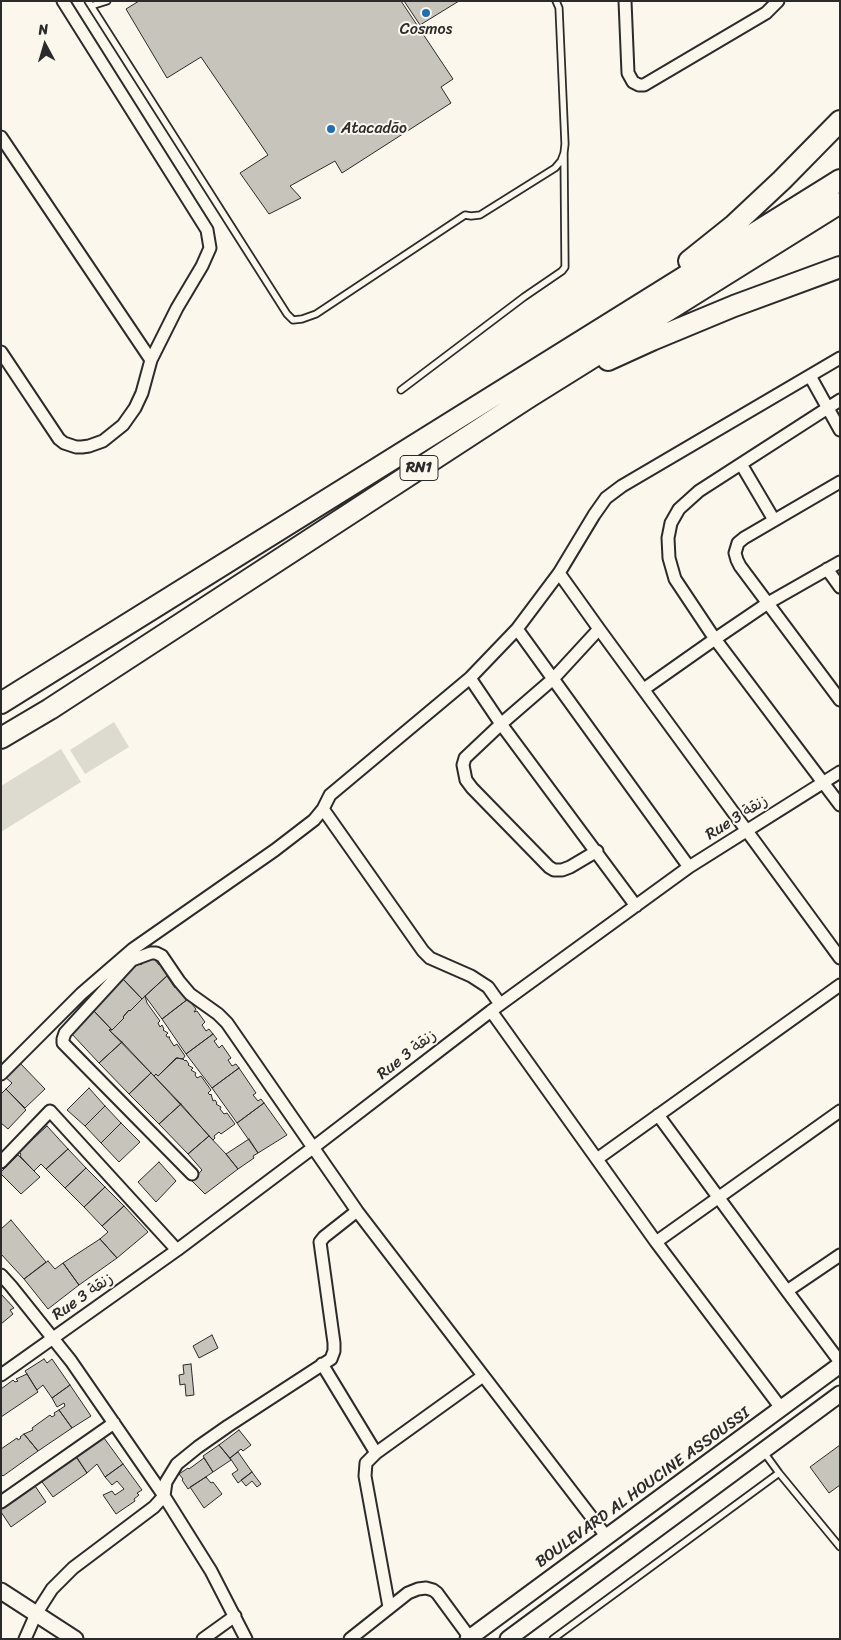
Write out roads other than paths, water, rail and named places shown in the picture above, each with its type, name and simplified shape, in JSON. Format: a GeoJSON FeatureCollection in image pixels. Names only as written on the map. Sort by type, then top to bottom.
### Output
{"type":"FeatureCollection","features":[{"type":"Feature","properties":{"kind":"highway"},"geometry":{"type":"LineString","coordinates":[[523,377],[679,269],[734,225],[840,121]]}},
{"type":"Feature","properties":{"kind":"highway","name":"RN1"},"geometry":{"type":"LineString","coordinates":[[1,702],[840,180]]}},
{"type":"Feature","properties":{"kind":"highway","name":"RN1"},"geometry":{"type":"LineString","coordinates":[[1,738],[50,709],[529,397],[840,203]]}},
{"type":"Feature","properties":{"kind":"highway"},"geometry":{"type":"LineString","coordinates":[[529,397],[706,317],[840,267]]}},
{"type":"Feature","properties":{"kind":"highway"},"geometry":{"type":"LineString","coordinates":[[1,745],[50,709]]}},
{"type":"Feature","properties":{"kind":"street"},"geometry":{"type":"LineString","coordinates":[[1,352],[59,439],[76,447],[97,444],[123,425],[135,408],[142,393],[151,360],[210,248],[207,230],[63,1]]}},
{"type":"Feature","properties":{"kind":"street"},"geometry":{"type":"LineString","coordinates":[[625,1],[628,73],[634,82],[639,85],[644,85],[766,13],[778,1]]}},
{"type":"Feature","properties":{"kind":"street"},"geometry":{"type":"LineString","coordinates":[[1,137],[151,360]]}},
{"type":"Feature","properties":{"kind":"street"},"geometry":{"type":"LineString","coordinates":[[1,1074],[81,994],[133,949],[276,850],[314,820],[323,809],[330,795],[470,678],[517,629],[560,573],[606,498],[622,486],[840,358]]}},
{"type":"Feature","properties":{"kind":"street"},"geometry":{"type":"LineString","coordinates":[[810,376],[826,408],[840,430]]}},
{"type":"Feature","properties":{"kind":"street"},"geometry":{"type":"LineString","coordinates":[[840,400],[699,492],[679,509],[671,523],[668,538],[669,558],[676,579],[715,638],[840,805]]}},
{"type":"Feature","properties":{"kind":"street"},"geometry":{"type":"LineString","coordinates":[[741,464],[774,520]]}},
{"type":"Feature","properties":{"kind":"street"},"geometry":{"type":"LineString","coordinates":[[840,482],[740,541],[735,553],[738,562],[840,700]]}},
{"type":"Feature","properties":{"kind":"street"},"geometry":{"type":"LineString","coordinates":[[644,689],[768,603],[840,562]]}},
{"type":"Feature","properties":{"kind":"street"},"geometry":{"type":"LineString","coordinates":[[827,569],[840,587]]}},
{"type":"Feature","properties":{"kind":"street"},"geometry":{"type":"LineString","coordinates":[[560,573],[840,958]]}},
{"type":"Feature","properties":{"kind":"street"},"geometry":{"type":"LineString","coordinates":[[517,629],[689,867]]}},
{"type":"Feature","properties":{"kind":"street"},"geometry":{"type":"LineString","coordinates":[[597,851],[570,868],[554,870],[466,780],[463,772],[465,758],[553,679],[599,629]]}},
{"type":"Feature","properties":{"kind":"street"},"geometry":{"type":"LineString","coordinates":[[470,678],[501,724],[636,906]]}},
{"type":"Feature","properties":{"kind":"street","name":"Rue 3 زنقة"},"geometry":{"type":"LineString","coordinates":[[1,1375],[177,1250],[495,1007],[689,867],[840,772]]}},
{"type":"Feature","properties":{"kind":"street"},"geometry":{"type":"LineString","coordinates":[[323,809],[423,951],[430,958],[471,976],[488,987],[495,1007],[597,1159],[656,1242],[781,1408]]}},
{"type":"Feature","properties":{"kind":"street"},"geometry":{"type":"LineString","coordinates":[[192,1174],[63,1043],[65,1033],[132,960],[150,953],[162,956],[190,994],[218,1014],[227,1023],[358,1211],[606,1536]]}},
{"type":"Feature","properties":{"kind":"street"},"geometry":{"type":"LineString","coordinates":[[597,1159],[840,985]]}},
{"type":"Feature","properties":{"kind":"street"},"geometry":{"type":"LineString","coordinates":[[1,1162],[50,1111],[177,1250]]}},
{"type":"Feature","properties":{"kind":"street"},"geometry":{"type":"LineString","coordinates":[[656,1242],[840,1111]]}},
{"type":"Feature","properties":{"kind":"street"},"geometry":{"type":"LineString","coordinates":[[658,1115],[840,1363]]}},
{"type":"Feature","properties":{"kind":"street"},"geometry":{"type":"LineString","coordinates":[[25,1639],[36,1614],[52,1589],[74,1568],[154,1507],[164,1496],[169,1476],[183,1459],[251,1411],[331,1359],[334,1354],[334,1347],[320,1242],[324,1236],[358,1211]]}},
{"type":"Feature","properties":{"kind":"street"},"geometry":{"type":"LineString","coordinates":[[786,1291],[840,1255]]}},
{"type":"Feature","properties":{"kind":"street"},"geometry":{"type":"LineString","coordinates":[[1,1275],[53,1338],[164,1496],[211,1571],[246,1639]]}},
{"type":"Feature","properties":{"kind":"street","name":"BOULEVARD AL HOUCINE ASSOUSSI"},"geometry":{"type":"LineString","coordinates":[[469,1638],[840,1363]]}},
{"type":"Feature","properties":{"kind":"street"},"geometry":{"type":"LineString","coordinates":[[322,1364],[376,1452]]}},
{"type":"Feature","properties":{"kind":"street"},"geometry":{"type":"LineString","coordinates":[[389,1607],[364,1471],[368,1460],[376,1452],[483,1376]]}},
{"type":"Feature","properties":{"kind":"street"},"geometry":{"type":"LineString","coordinates":[[508,1639],[840,1394]]}},
{"type":"Feature","properties":{"kind":"street"},"geometry":{"type":"LineString","coordinates":[[1,1502],[114,1423]]}},
{"type":"Feature","properties":{"kind":"street"},"geometry":{"type":"LineString","coordinates":[[350,1639],[389,1607],[414,1590],[426,1588],[433,1590],[469,1638]]}},
{"type":"Feature","properties":{"kind":"street"},"geometry":{"type":"LineString","coordinates":[[1,1591],[75,1639]]}},
{"type":"Feature","properties":{"kind":"street"},"geometry":{"type":"LineString","coordinates":[[203,1639],[235,1616]]}},
{"type":"Feature","properties":{"kind":"lane"},"geometry":{"type":"LineString","coordinates":[[107,1],[89,4],[287,314],[293,320],[316,314],[465,215],[480,215],[555,168],[561,161],[566,144],[559,8],[556,1]]}},
{"type":"Feature","properties":{"kind":"lane"},"geometry":{"type":"LineString","coordinates":[[401,390],[565,267],[564,153]]}},
{"type":"Feature","properties":{"kind":"lane"},"geometry":{"type":"LineString","coordinates":[[763,1451],[840,1547]]}},
{"type":"Feature","properties":{"kind":"lane"},"geometry":{"type":"LineString","coordinates":[[553,1639],[779,1473]]}},
{"type":"Feature","properties":{"kind":"place","name":"Cosmos"},"geometry":{"type":"Point","coordinates":[426,13]}},
{"type":"Feature","properties":{"kind":"place","name":"Atacadão"},"geometry":{"type":"Point","coordinates":[331,129]}}]}
